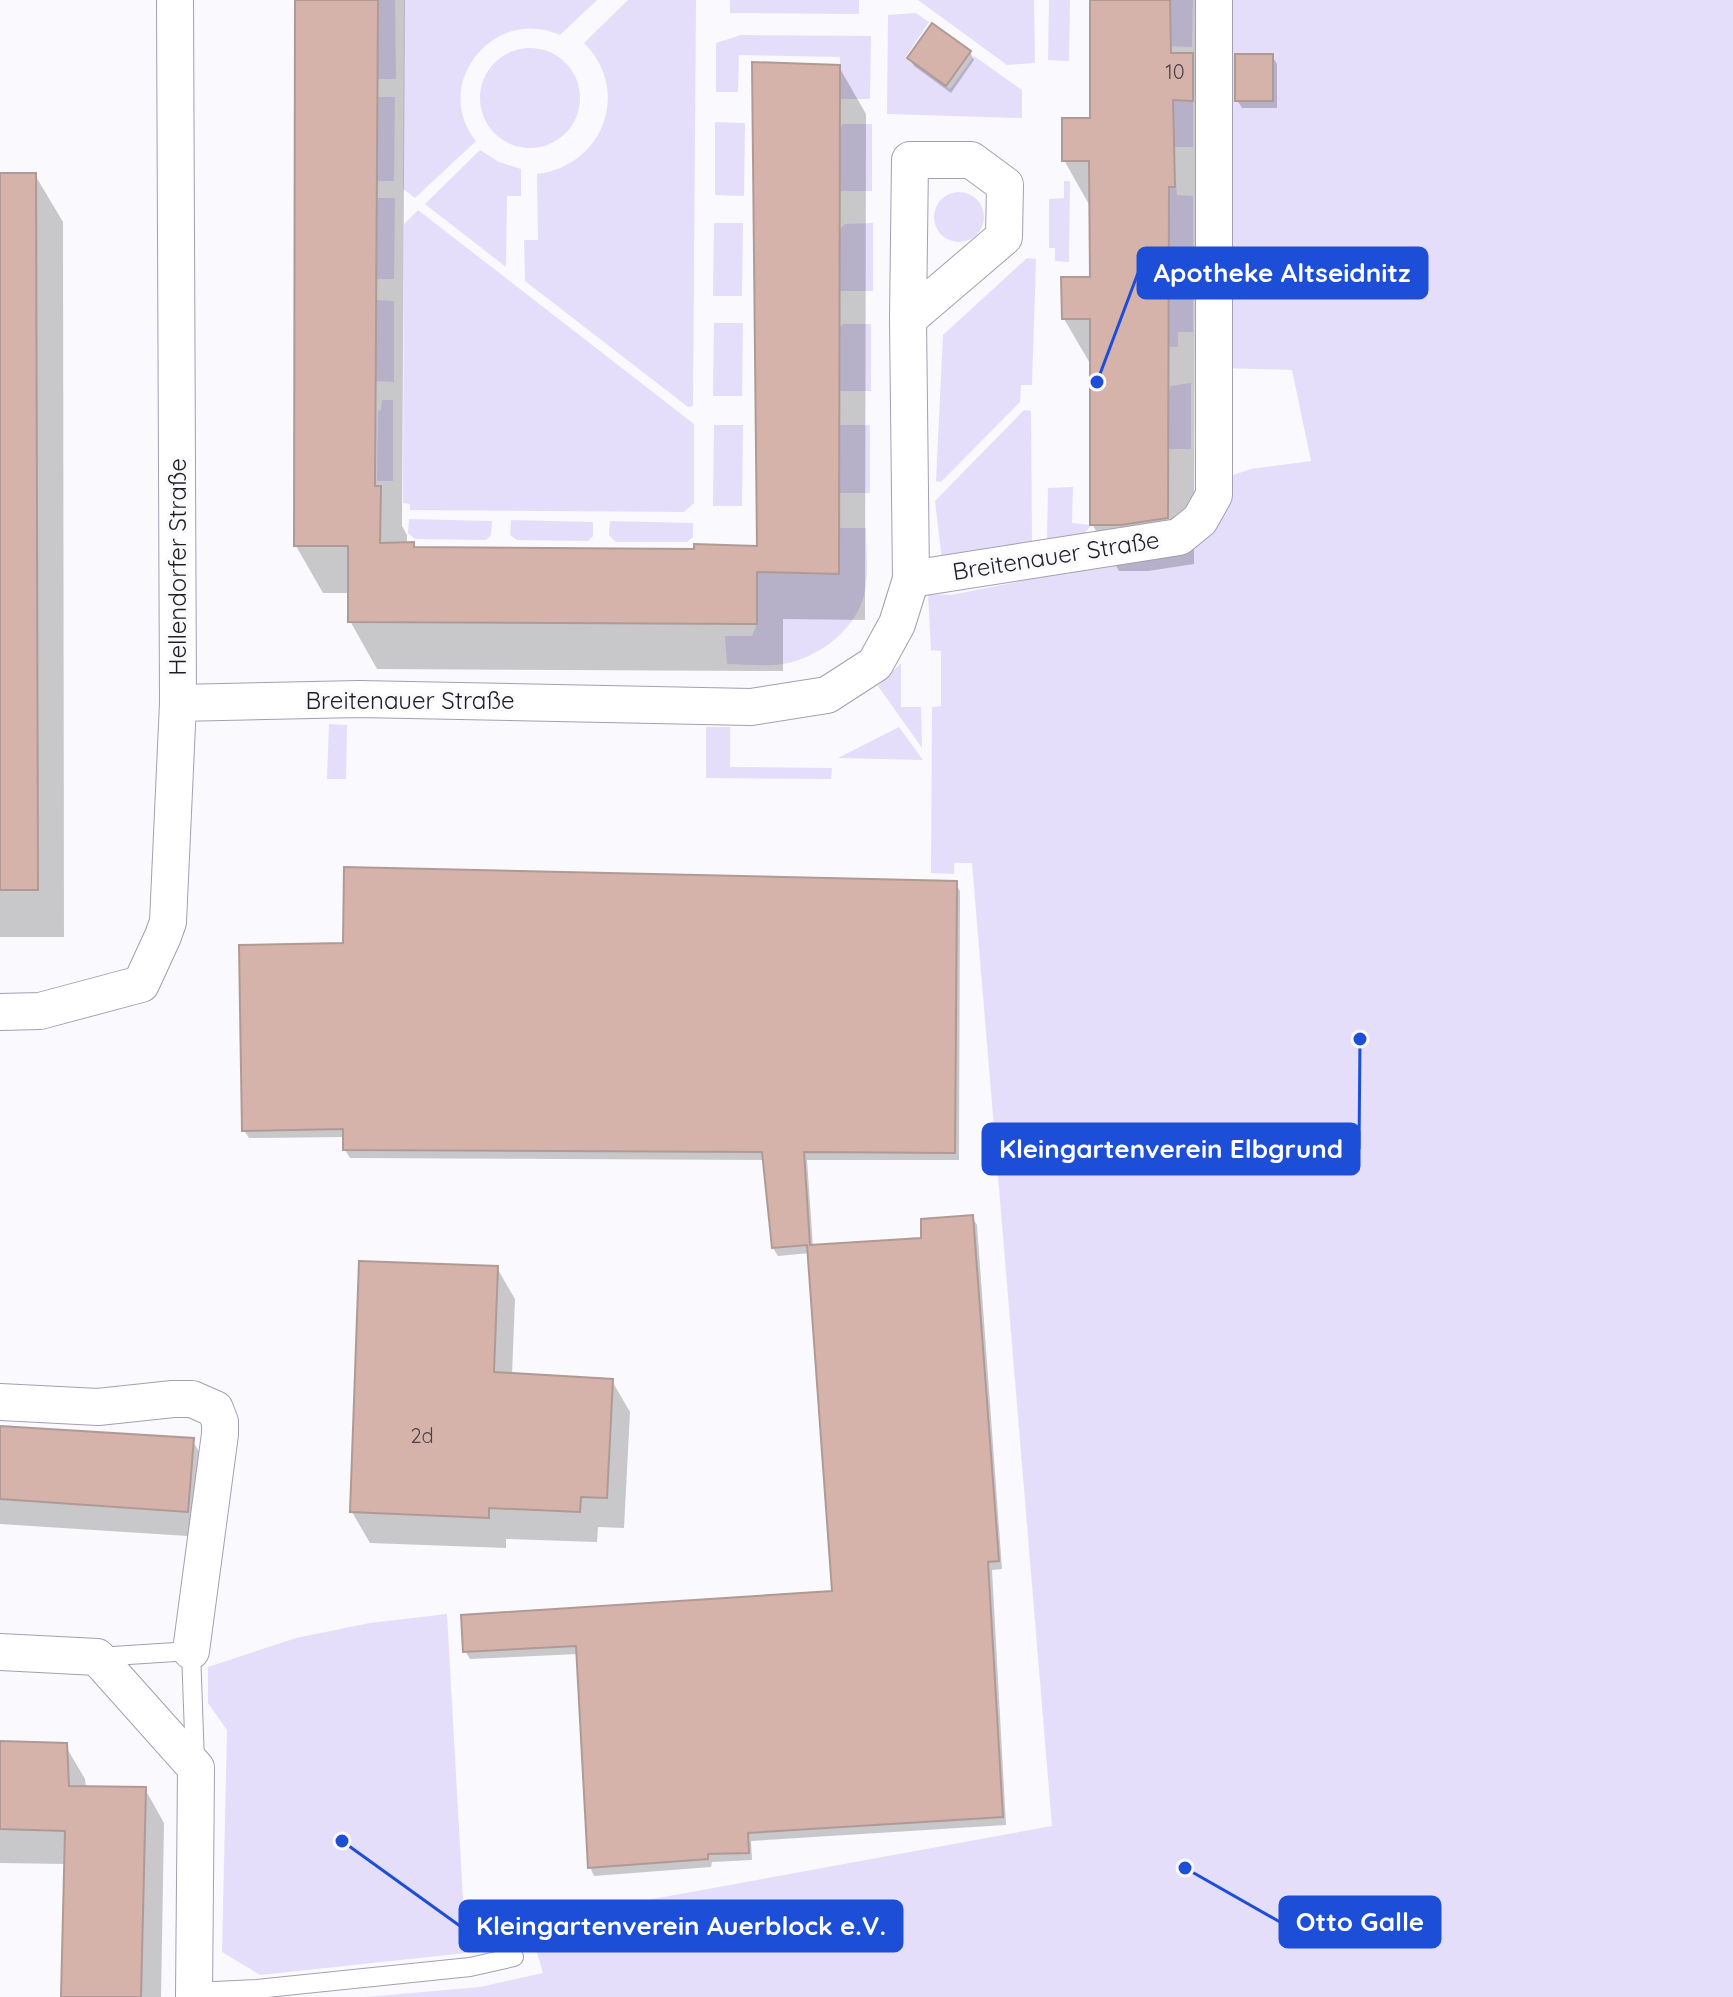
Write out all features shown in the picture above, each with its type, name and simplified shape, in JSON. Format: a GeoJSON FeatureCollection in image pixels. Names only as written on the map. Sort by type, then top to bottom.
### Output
{"type":"FeatureCollection","features":[{"type":"Feature","properties":{"kind":"street","name":"Hellendorfer Straße"},"geometry":{"type":"LineString","coordinates":[[0,1012],[40,1011],[141,984],[168,922],[178,703],[175,0]]}},
{"type":"Feature","properties":{"kind":"street","name":"Breitenauer Straße"},"geometry":{"type":"LineString","coordinates":[[911,579],[1179,537],[1200,520],[1214,495],[1214,0]]}},
{"type":"Feature","properties":{"kind":"street","name":"Breitenauer Straße"},"geometry":{"type":"LineString","coordinates":[[178,703],[359,699],[751,707],[827,695],[875,664],[897,624],[911,579],[908,319]]}},
{"type":"Feature","properties":{"kind":"street"},"geometry":{"type":"LineString","coordinates":[[0,1402],[98,1407],[192,1399],[215,1409],[220,1434],[191,1651]]}},
{"type":"Feature","properties":{"kind":"street"},"geometry":{"type":"LineString","coordinates":[[0,1652],[97,1657],[196,1768],[194,1994]]}},
{"type":"Feature","properties":{"kind":"lane"},"geometry":{"type":"LineString","coordinates":[[97,1657],[191,1651],[196,1768]]}},
{"type":"Feature","properties":{"kind":"lane"},"geometry":{"type":"LineString","coordinates":[[194,1994],[470,1967],[514,1957]]}},
{"type":"Feature","properties":{"kind":"shaded area"},"geometry":{"type":"Polygon","coordinates":[[[377,0],[395,0],[396,79],[378,79],[377,0]]]}},
{"type":"Feature","properties":{"kind":"shaded area"},"geometry":{"type":"Polygon","coordinates":[[[404,0],[597,0],[560,35],[536,29],[513,31],[493,40],[476,55],[465,75],[461,96],[464,119],[476,141],[415,198],[403,189],[404,0]]]}},
{"type":"Feature","properties":{"kind":"shaded area"},"geometry":{"type":"Polygon","coordinates":[[[628,0],[696,0],[693,406],[688,407],[525,281],[524,240],[538,240],[537,174],[560,168],[579,157],[594,142],[603,124],[608,103],[606,83],[598,62],[584,43],[628,0]]]}},
{"type":"Feature","properties":{"kind":"shaded area"},"geometry":{"type":"Polygon","coordinates":[[[730,0],[859,0],[859,14],[730,13],[730,0]]]}},
{"type":"Feature","properties":{"kind":"shaded area"},"geometry":{"type":"Polygon","coordinates":[[[918,0],[1034,0],[1035,63],[1007,65],[918,0]]]}},
{"type":"Feature","properties":{"kind":"shaded area"},"geometry":{"type":"Polygon","coordinates":[[[1049,0],[1070,0],[1069,61],[1048,60],[1049,0]]]}},
{"type":"Feature","properties":{"kind":"shaded area"},"geometry":{"type":"Polygon","coordinates":[[[1168,0],[1193,0],[1192,47],[1167,46],[1168,0]]]}},
{"type":"Feature","properties":{"kind":"shaded area"},"geometry":{"type":"Polygon","coordinates":[[[1225,0],[1733,0],[1733,1997],[366,1997],[480,1987],[543,1973],[532,1936],[554,1917],[1052,1826],[972,863],[954,863],[954,874],[931,873],[932,707],[941,706],[941,651],[931,650],[928,594],[951,595],[1188,548],[1224,478],[1251,469],[1311,461],[1292,370],[1224,368],[1225,0]]]}},
{"type":"Feature","properties":{"kind":"shaded area"},"geometry":{"type":"Polygon","coordinates":[[[916,13],[929,22],[905,58],[950,89],[974,56],[1022,90],[1022,118],[887,114],[888,15],[916,13]]]}},
{"type":"Feature","properties":{"kind":"shaded area"},"geometry":{"type":"Polygon","coordinates":[[[741,35],[871,36],[870,99],[840,99],[840,57],[739,55],[738,92],[716,92],[716,43],[741,35]]]}},
{"type":"Feature","properties":{"kind":"shaded area"},"geometry":{"type":"Polygon","coordinates":[[[530,48],[549,52],[565,63],[576,79],[580,98],[576,117],[565,133],[549,144],[530,148],[511,144],[495,133],[484,117],[480,98],[484,79],[495,63],[511,52],[530,48]]]}},
{"type":"Feature","properties":{"kind":"shaded area"},"geometry":{"type":"Polygon","coordinates":[[[1172,79],[1193,81],[1193,147],[1166,147],[1172,79]]]}},
{"type":"Feature","properties":{"kind":"shaded area"},"geometry":{"type":"Polygon","coordinates":[[[377,97],[395,97],[394,181],[376,181],[377,97]]]}},
{"type":"Feature","properties":{"kind":"shaded area"},"geometry":{"type":"Polygon","coordinates":[[[715,122],[745,123],[744,196],[715,195],[715,122]]]}},
{"type":"Feature","properties":{"kind":"shaded area"},"geometry":{"type":"Polygon","coordinates":[[[843,124],[872,124],[872,191],[837,191],[837,130],[843,124]]]}},
{"type":"Feature","properties":{"kind":"shaded area"},"geometry":{"type":"Polygon","coordinates":[[[480,150],[499,162],[521,169],[521,196],[507,196],[506,267],[425,204],[480,150]]]}},
{"type":"Feature","properties":{"kind":"shaded area"},"geometry":{"type":"Polygon","coordinates":[[[1064,181],[1070,181],[1069,262],[1055,261],[1055,248],[1049,248],[1049,199],[1064,198],[1064,181]]]}},
{"type":"Feature","properties":{"kind":"shaded area"},"geometry":{"type":"Polygon","coordinates":[[[1171,182],[1176,182],[1177,195],[1193,196],[1193,249],[1166,248],[1167,190],[1171,189],[1171,182]]]}},
{"type":"Feature","properties":{"kind":"shaded area"},"geometry":{"type":"Polygon","coordinates":[[[959,192],[977,199],[984,217],[977,235],[959,242],[941,235],[934,217],[941,199],[959,192]]]}},
{"type":"Feature","properties":{"kind":"shaded area"},"geometry":{"type":"Polygon","coordinates":[[[376,198],[395,198],[394,279],[376,279],[376,198]]]}},
{"type":"Feature","properties":{"kind":"shaded area"},"geometry":{"type":"Polygon","coordinates":[[[418,210],[694,424],[694,503],[684,512],[410,510],[410,504],[403,503],[404,224],[418,210]]]}},
{"type":"Feature","properties":{"kind":"shaded area"},"geometry":{"type":"Polygon","coordinates":[[[714,223],[743,223],[742,296],[713,296],[714,223]]]}},
{"type":"Feature","properties":{"kind":"shaded area"},"geometry":{"type":"Polygon","coordinates":[[[873,223],[873,291],[839,291],[839,230],[845,224],[873,223]]]}},
{"type":"Feature","properties":{"kind":"shaded area"},"geometry":{"type":"Polygon","coordinates":[[[1027,258],[1036,259],[1032,385],[1021,385],[1020,402],[941,482],[936,481],[943,335],[1027,258]]]}},
{"type":"Feature","properties":{"kind":"shaded area"},"geometry":{"type":"Polygon","coordinates":[[[1172,281],[1193,281],[1193,332],[1178,332],[1178,347],[1167,347],[1167,290],[1171,289],[1172,281]]]}},
{"type":"Feature","properties":{"kind":"shaded area"},"geometry":{"type":"Polygon","coordinates":[[[376,300],[394,301],[394,382],[376,381],[376,300]]]}},
{"type":"Feature","properties":{"kind":"shaded area"},"geometry":{"type":"Polygon","coordinates":[[[714,323],[743,323],[742,396],[713,396],[714,323]]]}},
{"type":"Feature","properties":{"kind":"shaded area"},"geometry":{"type":"Polygon","coordinates":[[[843,324],[871,324],[871,391],[836,391],[836,330],[843,324]]]}},
{"type":"Feature","properties":{"kind":"shaded area"},"geometry":{"type":"Polygon","coordinates":[[[1191,383],[1191,449],[1166,449],[1166,390],[1171,389],[1170,386],[1191,383]]]}},
{"type":"Feature","properties":{"kind":"shaded area"},"geometry":{"type":"Polygon","coordinates":[[[382,400],[393,400],[393,481],[377,481],[378,411],[381,410],[382,400]]]}},
{"type":"Feature","properties":{"kind":"shaded area"},"geometry":{"type":"Polygon","coordinates":[[[1024,410],[1031,411],[1032,543],[942,560],[935,501],[1024,410]]]}},
{"type":"Feature","properties":{"kind":"shaded area"},"geometry":{"type":"Polygon","coordinates":[[[714,425],[743,425],[742,506],[713,506],[714,425]]]}},
{"type":"Feature","properties":{"kind":"shaded area"},"geometry":{"type":"Polygon","coordinates":[[[841,425],[870,425],[870,493],[835,493],[835,431],[841,425]]]}},
{"type":"Feature","properties":{"kind":"shaded area"},"geometry":{"type":"Polygon","coordinates":[[[1073,487],[1072,523],[1092,525],[1085,532],[1110,532],[1056,543],[1047,538],[1048,488],[1073,487]]]}},
{"type":"Feature","properties":{"kind":"shaded area"},"geometry":{"type":"Polygon","coordinates":[[[409,519],[492,521],[491,535],[486,540],[415,539],[408,533],[409,519]]]}},
{"type":"Feature","properties":{"kind":"shaded area"},"geometry":{"type":"Polygon","coordinates":[[[511,520],[593,522],[593,536],[588,541],[517,540],[510,535],[511,520]]]}},
{"type":"Feature","properties":{"kind":"shaded area"},"geometry":{"type":"Polygon","coordinates":[[[610,521],[693,523],[693,537],[687,542],[616,542],[609,535],[610,521]]]}},
{"type":"Feature","properties":{"kind":"shaded area"},"geometry":{"type":"Polygon","coordinates":[[[838,528],[866,528],[865,590],[855,617],[846,629],[823,648],[797,661],[769,665],[727,664],[725,636],[752,636],[757,624],[757,572],[838,574],[838,528]]]}},
{"type":"Feature","properties":{"kind":"shaded area"},"geometry":{"type":"Polygon","coordinates":[[[901,663],[901,707],[921,707],[922,748],[878,686],[901,663]]]}},
{"type":"Feature","properties":{"kind":"shaded area"},"geometry":{"type":"Polygon","coordinates":[[[329,724],[347,725],[346,779],[327,779],[329,724]]]}},
{"type":"Feature","properties":{"kind":"shaded area"},"geometry":{"type":"Polygon","coordinates":[[[706,727],[730,727],[730,767],[832,768],[831,779],[706,778],[706,727]]]}},
{"type":"Feature","properties":{"kind":"shaded area"},"geometry":{"type":"Polygon","coordinates":[[[899,727],[923,760],[838,758],[899,727]]]}},
{"type":"Feature","properties":{"kind":"shaded area"},"geometry":{"type":"Polygon","coordinates":[[[447,1614],[466,1953],[260,1975],[222,1952],[227,1730],[208,1703],[208,1667],[296,1638],[370,1623],[447,1614]]]}},
{"type":"Feature","properties":{"kind":"building"},"geometry":{"type":"Polygon","coordinates":[[[295,0],[378,0],[375,486],[381,486],[380,543],[414,542],[414,547],[694,549],[694,544],[757,546],[752,62],[840,65],[839,574],[757,572],[757,624],[348,622],[348,546],[294,546],[295,0]]]}},
{"type":"Feature","properties":{"kind":"building"},"geometry":{"type":"Polygon","coordinates":[[[1090,0],[1170,0],[1171,53],[1193,53],[1193,101],[1173,100],[1175,187],[1169,187],[1168,518],[1121,525],[1090,525],[1090,319],[1062,319],[1061,277],[1090,277],[1089,161],[1062,161],[1062,118],[1090,118],[1090,0]]]}},
{"type":"Feature","properties":{"kind":"building"},"geometry":{"type":"Polygon","coordinates":[[[932,23],[971,51],[946,86],[907,58],[932,23]]]}},
{"type":"Feature","properties":{"kind":"building"},"geometry":{"type":"Polygon","coordinates":[[[1235,54],[1273,54],[1273,101],[1235,101],[1235,54]]]}},
{"type":"Feature","properties":{"kind":"building"},"geometry":{"type":"Polygon","coordinates":[[[0,173],[36,173],[38,890],[0,890],[0,173]]]}},
{"type":"Feature","properties":{"kind":"building"},"geometry":{"type":"Polygon","coordinates":[[[344,867],[957,881],[955,1153],[804,1152],[810,1245],[921,1238],[921,1219],[973,1215],[999,1561],[988,1562],[1003,1817],[748,1833],[749,1853],[708,1854],[708,1859],[588,1868],[576,1646],[463,1652],[461,1615],[832,1591],[807,1245],[772,1248],[762,1152],[343,1150],[343,1129],[242,1131],[239,945],[343,943],[344,867]]]}},
{"type":"Feature","properties":{"kind":"building"},"geometry":{"type":"Polygon","coordinates":[[[359,1261],[498,1266],[494,1372],[613,1379],[607,1498],[581,1497],[580,1512],[489,1508],[489,1518],[350,1512],[359,1261]]]}},
{"type":"Feature","properties":{"kind":"building"},"geometry":{"type":"Polygon","coordinates":[[[0,1426],[194,1438],[188,1512],[0,1499],[0,1426]]]}},
{"type":"Feature","properties":{"kind":"building"},"geometry":{"type":"Polygon","coordinates":[[[0,1741],[67,1743],[69,1786],[146,1787],[141,1997],[61,1997],[65,1831],[0,1829],[0,1741]]]}},
{"type":"Feature","properties":{"kind":"place","name":"Apotheke Altseidnitz"},"geometry":{"type":"Point","coordinates":[1097,382]}},
{"type":"Feature","properties":{"kind":"place","name":"Kleingartenverein Elbgrund"},"geometry":{"type":"Point","coordinates":[1360,1039]}},
{"type":"Feature","properties":{"kind":"place","name":"Kleingartenverein Auerblock e.V."},"geometry":{"type":"Point","coordinates":[342,1841]}},
{"type":"Feature","properties":{"kind":"place","name":"Otto Galle"},"geometry":{"type":"Point","coordinates":[1185,1868]}}]}
